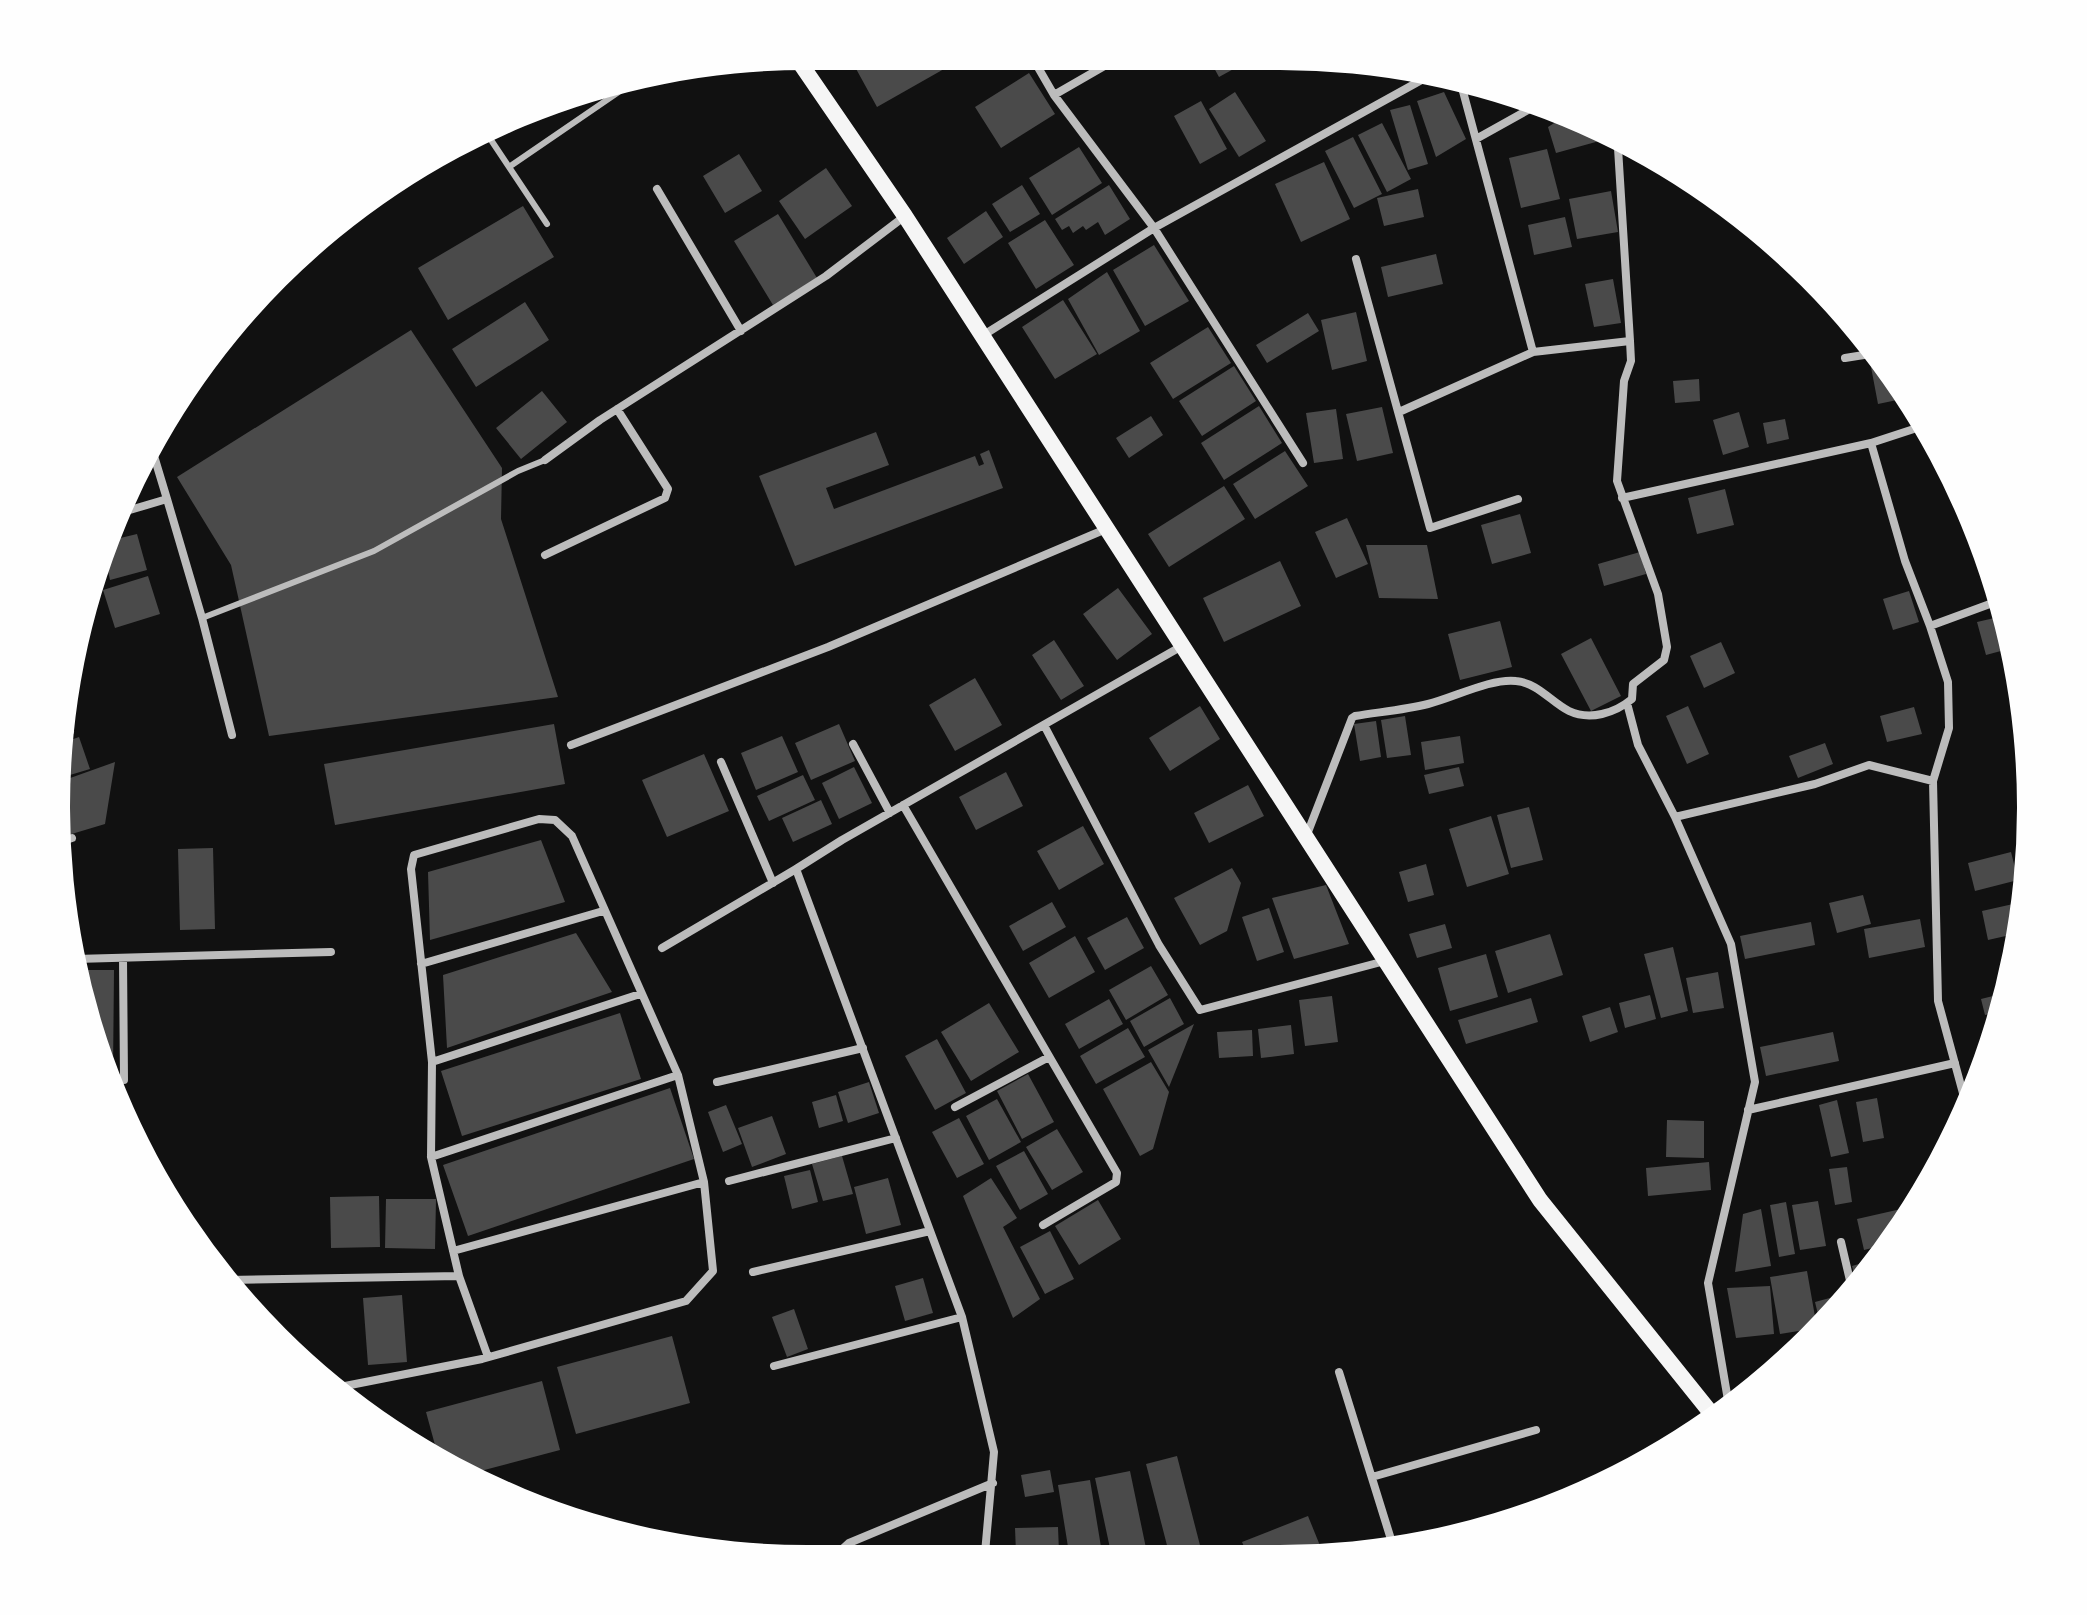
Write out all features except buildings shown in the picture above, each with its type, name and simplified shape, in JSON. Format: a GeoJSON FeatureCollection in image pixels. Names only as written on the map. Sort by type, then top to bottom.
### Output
{"type":"FeatureCollection","features":[{"type":"Feature","properties":{"kind":"main road"},"geometry":{"type":"LineString","coordinates":[[805,70],[905,216],[1540,1200],[1707,1408]]}},
{"type":"Feature","properties":{"kind":"street"},"geometry":{"type":"LineString","coordinates":[[1040,70],[1054,95],[1154,228],[1303,463]]}},
{"type":"Feature","properties":{"kind":"street"},"geometry":{"type":"LineString","coordinates":[[1054,95],[1097,70]]}},
{"type":"Feature","properties":{"kind":"street"},"geometry":{"type":"LineString","coordinates":[[982,337],[1154,228],[1416,83]]}},
{"type":"Feature","properties":{"kind":"street"},"geometry":{"type":"LineString","coordinates":[[1464,94],[1533,352]]}},
{"type":"Feature","properties":{"kind":"street"},"geometry":{"type":"LineString","coordinates":[[1476,139],[1525,112]]}},
{"type":"Feature","properties":{"kind":"street"},"geometry":{"type":"LineString","coordinates":[[1306,838],[1355,716],[1426,705],[1503,681],[1528,684],[1569,711],[1591,716],[1620,709],[1632,699],[1633,684],[1664,660],[1667,647],[1658,594],[1617,481],[1624,381],[1631,361],[1618,153]]}},
{"type":"Feature","properties":{"kind":"street"},"geometry":{"type":"LineString","coordinates":[[657,189],[741,331]]}},
{"type":"Feature","properties":{"kind":"street"},"geometry":{"type":"LineString","coordinates":[[545,460],[617,409],[826,276],[905,216]]}},
{"type":"Feature","properties":{"kind":"street"},"geometry":{"type":"LineString","coordinates":[[1356,259],[1430,528],[1518,499]]}},
{"type":"Feature","properties":{"kind":"street"},"geometry":{"type":"LineString","coordinates":[[1399,412],[1533,352],[1630,341]]}},
{"type":"Feature","properties":{"kind":"street"},"geometry":{"type":"LineString","coordinates":[[1845,358],[1862,355]]}},
{"type":"Feature","properties":{"kind":"street"},"geometry":{"type":"LineString","coordinates":[[545,555],[665,498],[668,489],[617,409]]}},
{"type":"Feature","properties":{"kind":"street"},"geometry":{"type":"LineString","coordinates":[[1622,498],[1871,443],[1912,430]]}},
{"type":"Feature","properties":{"kind":"street"},"geometry":{"type":"LineString","coordinates":[[1871,443],[1905,561],[1948,682],[1949,728],[1933,781],[1938,1001],[1962,1088]]}},
{"type":"Feature","properties":{"kind":"street"},"geometry":{"type":"LineString","coordinates":[[156,463],[202,618],[232,735]]}},
{"type":"Feature","properties":{"kind":"street"},"geometry":{"type":"LineString","coordinates":[[133,509],[167,499]]}},
{"type":"Feature","properties":{"kind":"street"},"geometry":{"type":"LineString","coordinates":[[571,745],[828,647],[1106,529]]}},
{"type":"Feature","properties":{"kind":"street"},"geometry":{"type":"LineString","coordinates":[[1930,626],[1988,605]]}},
{"type":"Feature","properties":{"kind":"street"},"geometry":{"type":"LineString","coordinates":[[662,948],[903,805],[1182,646]]}},
{"type":"Feature","properties":{"kind":"street"},"geometry":{"type":"LineString","coordinates":[[1627,703],[1638,745],[1675,817],[1731,944],[1755,1082],[1708,1283],[1727,1394]]}},
{"type":"Feature","properties":{"kind":"street"},"geometry":{"type":"LineString","coordinates":[[1044,725],[1159,945],[1200,1010],[1386,961]]}},
{"type":"Feature","properties":{"kind":"street"},"geometry":{"type":"LineString","coordinates":[[853,744],[890,813]]}},
{"type":"Feature","properties":{"kind":"street"},"geometry":{"type":"LineString","coordinates":[[721,762],[773,883]]}},
{"type":"Feature","properties":{"kind":"street"},"geometry":{"type":"LineString","coordinates":[[1675,817],[1815,784],[1869,765],[1933,781]]}},
{"type":"Feature","properties":{"kind":"street"},"geometry":{"type":"LineString","coordinates":[[903,805],[1115,1169],[1116,1182],[1043,1225]]}},
{"type":"Feature","properties":{"kind":"street"},"geometry":{"type":"LineString","coordinates":[[349,1385],[485,1358],[686,1301],[713,1271],[704,1182],[678,1075],[572,836],[555,820],[539,819],[414,855],[411,869],[432,1062],[431,1157],[459,1276],[485,1358]]}},
{"type":"Feature","properties":{"kind":"street"},"geometry":{"type":"LineString","coordinates":[[796,869],[962,1317],[994,1452],[986,1545]]}},
{"type":"Feature","properties":{"kind":"street"},"geometry":{"type":"LineString","coordinates":[[421,964],[603,911]]}},
{"type":"Feature","properties":{"kind":"street"},"geometry":{"type":"LineString","coordinates":[[86,959],[331,952]]}},
{"type":"Feature","properties":{"kind":"street"},"geometry":{"type":"LineString","coordinates":[[123,958],[124,1080]]}},
{"type":"Feature","properties":{"kind":"street"},"geometry":{"type":"LineString","coordinates":[[432,1062],[640,994]]}},
{"type":"Feature","properties":{"kind":"street"},"geometry":{"type":"LineString","coordinates":[[717,1082],[863,1048]]}},
{"type":"Feature","properties":{"kind":"street"},"geometry":{"type":"LineString","coordinates":[[955,1107],[1049,1057]]}},
{"type":"Feature","properties":{"kind":"street"},"geometry":{"type":"LineString","coordinates":[[1748,1110],[1955,1063]]}},
{"type":"Feature","properties":{"kind":"street"},"geometry":{"type":"LineString","coordinates":[[431,1157],[678,1075]]}},
{"type":"Feature","properties":{"kind":"street"},"geometry":{"type":"LineString","coordinates":[[729,1181],[896,1138]]}},
{"type":"Feature","properties":{"kind":"street"},"geometry":{"type":"LineString","coordinates":[[453,1251],[704,1182]]}},
{"type":"Feature","properties":{"kind":"street"},"geometry":{"type":"LineString","coordinates":[[753,1272],[930,1231]]}},
{"type":"Feature","properties":{"kind":"street"},"geometry":{"type":"LineString","coordinates":[[1841,1242],[1849,1276]]}},
{"type":"Feature","properties":{"kind":"street"},"geometry":{"type":"LineString","coordinates":[[241,1280],[459,1276]]}},
{"type":"Feature","properties":{"kind":"street"},"geometry":{"type":"LineString","coordinates":[[774,1366],[962,1317]]}},
{"type":"Feature","properties":{"kind":"street"},"geometry":{"type":"LineString","coordinates":[[1339,1372],[1390,1537]]}},
{"type":"Feature","properties":{"kind":"street"},"geometry":{"type":"LineString","coordinates":[[1372,1477],[1536,1430]]}},
{"type":"Feature","properties":{"kind":"street"},"geometry":{"type":"LineString","coordinates":[[847,1545],[993,1483]]}},
{"type":"Feature","properties":{"kind":"lane"},"geometry":{"type":"LineString","coordinates":[[509,167],[612,96]]}},
{"type":"Feature","properties":{"kind":"lane"},"geometry":{"type":"LineString","coordinates":[[492,141],[547,224]]}},
{"type":"Feature","properties":{"kind":"lane"},"geometry":{"type":"LineString","coordinates":[[202,618],[374,551],[518,471],[545,460]]}}]}
